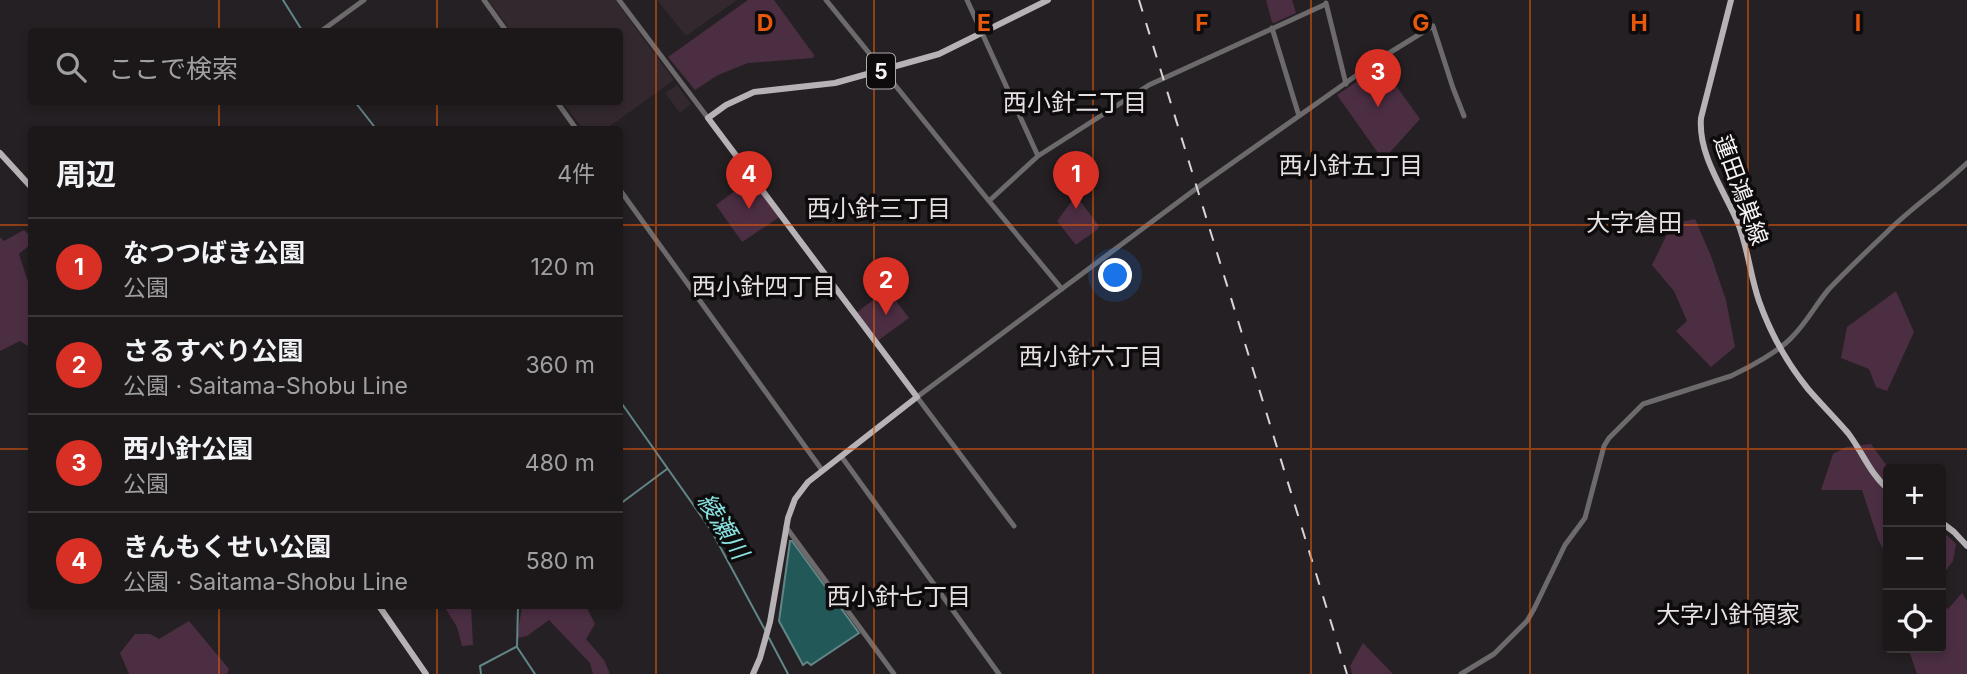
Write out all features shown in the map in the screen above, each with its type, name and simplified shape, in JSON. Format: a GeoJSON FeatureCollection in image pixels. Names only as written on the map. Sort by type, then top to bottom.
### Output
{"type":"FeatureCollection","features":[{"type":"Feature","properties":{"kind":"main road","name":"5"},"geometry":{"type":"LineString","coordinates":[[708,118],[726,105],[754,92],[835,83],[939,54],[1048,0]]}},
{"type":"Feature","properties":{"kind":"main road","name":"蓮田鴻巣線"},"geometry":{"type":"LineString","coordinates":[[1731,0],[1702,118],[1702,139],[1738,223],[1758,299],[1780,347],[1802,381],[1846,431],[1883,483]]}},
{"type":"Feature","properties":{"kind":"main road"},"geometry":{"type":"LineString","coordinates":[[708,118],[918,397],[822,470],[799,494],[786,527],[770,622],[753,674]]}},
{"type":"Feature","properties":{"kind":"main road"},"geometry":{"type":"LineString","coordinates":[[0,153],[28,184]]}},
{"type":"Feature","properties":{"kind":"main road"},"geometry":{"type":"LineString","coordinates":[[1946,526],[1967,546]]}},
{"type":"Feature","properties":{"kind":"main road"},"geometry":{"type":"LineString","coordinates":[[381,609],[426,674]]}},
{"type":"Feature","properties":{"kind":"street"},"geometry":{"type":"LineString","coordinates":[[326,28],[364,0]]}},
{"type":"Feature","properties":{"kind":"street"},"geometry":{"type":"LineString","coordinates":[[484,0],[504,28]]}},
{"type":"Feature","properties":{"kind":"street"},"geometry":{"type":"LineString","coordinates":[[619,0],[708,118]]}},
{"type":"Feature","properties":{"kind":"street"},"geometry":{"type":"LineString","coordinates":[[826,0],[1062,289]]}},
{"type":"Feature","properties":{"kind":"street"},"geometry":{"type":"LineString","coordinates":[[967,0],[1038,156]]}},
{"type":"Feature","properties":{"kind":"street"},"geometry":{"type":"LineString","coordinates":[[989,201],[1038,156],[1149,85],[1326,2],[1346,84]]}},
{"type":"Feature","properties":{"kind":"street"},"geometry":{"type":"LineString","coordinates":[[1014,526],[918,397],[1201,185],[1390,52],[1433,26],[1464,116]]}},
{"type":"Feature","properties":{"kind":"street"},"geometry":{"type":"LineString","coordinates":[[1272,29],[1299,116]]}},
{"type":"Feature","properties":{"kind":"street"},"geometry":{"type":"LineString","coordinates":[[559,105],[574,126]]}},
{"type":"Feature","properties":{"kind":"street"},"geometry":{"type":"LineString","coordinates":[[1461,674],[1494,654],[1527,621],[1565,545],[1585,518],[1604,446],[1609,438],[1643,404],[1731,376],[1780,347],[1796,333],[1836,282],[1897,222],[1967,163]]}},
{"type":"Feature","properties":{"kind":"street"},"geometry":{"type":"LineString","coordinates":[[623,194],[822,470]]}},
{"type":"Feature","properties":{"kind":"street"},"geometry":{"type":"LineString","coordinates":[[841,456],[999,674]]}},
{"type":"Feature","properties":{"kind":"street"},"geometry":{"type":"LineString","coordinates":[[786,527],[894,674]]}},
{"type":"Feature","properties":{"kind":"shaded area"},"geometry":{"type":"Polygon","coordinates":[[[488,0],[615,0],[674,80],[610,126],[581,126],[564,105],[623,105],[623,28],[509,28],[488,0]]]}},
{"type":"Feature","properties":{"kind":"shaded area"},"geometry":{"type":"Polygon","coordinates":[[[657,0],[737,0],[686,36],[657,0]]]}},
{"type":"Feature","properties":{"kind":"shaded area"},"geometry":{"type":"Polygon","coordinates":[[[748,0],[774,0],[814,55],[813,58],[748,63],[718,75],[695,90],[668,57],[748,0]]]}},
{"type":"Feature","properties":{"kind":"shaded area"},"geometry":{"type":"Polygon","coordinates":[[[1266,0],[1292,0],[1296,13],[1274,23],[1266,0]]]}},
{"type":"Feature","properties":{"kind":"shaded area"},"geometry":{"type":"Polygon","coordinates":[[[1381,65],[1420,119],[1383,160],[1337,95],[1381,65]]]}},
{"type":"Feature","properties":{"kind":"shaded area"},"geometry":{"type":"Polygon","coordinates":[[[677,85],[691,104],[680,113],[665,93],[677,85]]]}},
{"type":"Feature","properties":{"kind":"shaded area"},"geometry":{"type":"Polygon","coordinates":[[[753,177],[781,216],[742,242],[716,205],[753,177]]]}},
{"type":"Feature","properties":{"kind":"shaded area"},"geometry":{"type":"Polygon","coordinates":[[[1075,197],[1099,226],[1077,244],[1057,221],[1075,197]]]}},
{"type":"Feature","properties":{"kind":"shaded area"},"geometry":{"type":"Polygon","coordinates":[[[1695,219],[1726,300],[1735,347],[1711,367],[1676,331],[1687,321],[1674,291],[1652,265],[1672,224],[1695,219]]]}},
{"type":"Feature","properties":{"kind":"shaded area"},"geometry":{"type":"Polygon","coordinates":[[[24,230],[28,234],[28,246],[19,254],[28,282],[28,346],[20,341],[0,351],[0,237],[4,241],[24,230]]]}},
{"type":"Feature","properties":{"kind":"shaded area"},"geometry":{"type":"Polygon","coordinates":[[[887,289],[909,318],[876,342],[855,314],[887,289]]]}},
{"type":"Feature","properties":{"kind":"shaded area"},"geometry":{"type":"Polygon","coordinates":[[[1896,291],[1914,332],[1887,391],[1876,387],[1869,369],[1841,358],[1847,327],[1896,291]]]}},
{"type":"Feature","properties":{"kind":"shaded area"},"geometry":{"type":"Polygon","coordinates":[[[1871,444],[1885,464],[1883,464],[1883,549],[1862,490],[1821,490],[1833,454],[1846,447],[1871,444]]]}},
{"type":"Feature","properties":{"kind":"shaded area"},"geometry":{"type":"Polygon","coordinates":[[[1946,537],[1956,544],[1953,561],[1946,570],[1946,537]]]}},
{"type":"Feature","properties":{"kind":"shaded area"},"geometry":{"type":"Polygon","coordinates":[[[1962,593],[1967,601],[1967,674],[1917,674],[1910,653],[1946,653],[1946,608],[1948,609],[1962,593]]]}},
{"type":"Feature","properties":{"kind":"shaded area"},"geometry":{"type":"Polygon","coordinates":[[[446,609],[471,609],[473,645],[462,646],[457,627],[446,609]]]}},
{"type":"Feature","properties":{"kind":"shaded area"},"geometry":{"type":"Polygon","coordinates":[[[522,609],[588,609],[595,624],[586,639],[604,660],[610,674],[593,674],[590,663],[549,620],[527,636],[517,638],[522,609]]]}},
{"type":"Feature","properties":{"kind":"shaded area"},"geometry":{"type":"Polygon","coordinates":[[[189,621],[229,669],[227,674],[129,674],[120,653],[135,634],[150,634],[159,639],[189,621]]]}},
{"type":"Feature","properties":{"kind":"shaded area"},"geometry":{"type":"Polygon","coordinates":[[[1363,643],[1393,674],[1352,674],[1350,666],[1363,643]]]}},
{"type":"Feature","properties":{"kind":"water"},"geometry":{"type":"Polygon","coordinates":[[[790,541],[859,633],[811,665],[807,662],[803,665],[779,621],[790,541]]]}},
{"type":"Feature","properties":{"kind":"waterway","name":"綾瀬川"},"geometry":{"type":"LineString","coordinates":[[283,0],[300,28]]}},
{"type":"Feature","properties":{"kind":"waterway","name":"綾瀬川"},"geometry":{"type":"LineString","coordinates":[[357,105],[374,126]]}},
{"type":"Feature","properties":{"kind":"waterway","name":"綾瀬川"},"geometry":{"type":"LineString","coordinates":[[623,405],[711,530],[765,630]]}},
{"type":"Feature","properties":{"kind":"waterway"},"geometry":{"type":"LineString","coordinates":[[623,502],[667,469]]}},
{"type":"Feature","properties":{"kind":"waterway"},"geometry":{"type":"LineString","coordinates":[[518,609],[517,647],[535,674]]}},
{"type":"Feature","properties":{"kind":"waterway","name":"綾瀬川"},"geometry":{"type":"LineString","coordinates":[[769,638],[788,674]]}},
{"type":"Feature","properties":{"kind":"waterway"},"geometry":{"type":"LineString","coordinates":[[481,674],[480,666],[516,647]]}},
{"type":"Feature","properties":{"kind":"railway"},"geometry":{"type":"LineString","coordinates":[[1139,0],[1347,674]]}},
{"type":"Feature","properties":{"kind":"place","name":"西小針公園"},"geometry":{"type":"Point","coordinates":[1378,107]}},
{"type":"Feature","properties":{"kind":"place","name":"きんもくせい公園"},"geometry":{"type":"Point","coordinates":[749,209]}},
{"type":"Feature","properties":{"kind":"place","name":"なつつばき公園"},"geometry":{"type":"Point","coordinates":[1076,209]}},
{"type":"Feature","properties":{"kind":"place","name":"さるすべり公園"},"geometry":{"type":"Point","coordinates":[886,315]}},
{"type":"Feature","properties":{"kind":"district","name":"西小針二丁目"},"geometry":{"type":"Point","coordinates":[1075,102]}},
{"type":"Feature","properties":{"kind":"district","name":"西小針五丁目"},"geometry":{"type":"Point","coordinates":[1351,165]}},
{"type":"Feature","properties":{"kind":"district","name":"西小針三丁目"},"geometry":{"type":"Point","coordinates":[879,208]}},
{"type":"Feature","properties":{"kind":"district","name":"大字倉田"},"geometry":{"type":"Point","coordinates":[1634,222]}},
{"type":"Feature","properties":{"kind":"district","name":"西小針四丁目"},"geometry":{"type":"Point","coordinates":[764,286]}},
{"type":"Feature","properties":{"kind":"district","name":"西小針六丁目"},"geometry":{"type":"Point","coordinates":[1091,356]}},
{"type":"Feature","properties":{"kind":"district","name":"西小針七丁目"},"geometry":{"type":"Point","coordinates":[899,596]}},
{"type":"Feature","properties":{"kind":"district","name":"大字小針領家"},"geometry":{"type":"Point","coordinates":[1728,614]}}]}
